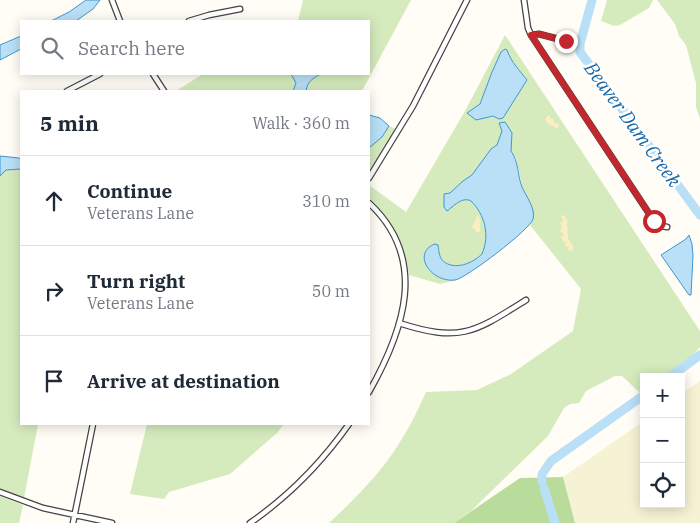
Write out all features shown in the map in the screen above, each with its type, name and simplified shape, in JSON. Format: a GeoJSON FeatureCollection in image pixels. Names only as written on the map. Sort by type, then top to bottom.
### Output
{"type":"FeatureCollection","features":[{"type":"Feature","properties":{"kind":"street"},"geometry":{"type":"LineString","coordinates":[[112,0],[120,20]]}},
{"type":"Feature","properties":{"kind":"street"},"geometry":{"type":"LineString","coordinates":[[370,176],[413,106],[467,0]]}},
{"type":"Feature","properties":{"kind":"street"},"geometry":{"type":"LineString","coordinates":[[524,0],[528,28],[531,35],[654,221],[657,225],[667,227]]}},
{"type":"Feature","properties":{"kind":"street"},"geometry":{"type":"LineString","coordinates":[[192,20],[240,9]]}},
{"type":"Feature","properties":{"kind":"street"},"geometry":{"type":"LineString","coordinates":[[531,35],[539,34],[566,41]]}},
{"type":"Feature","properties":{"kind":"street"},"geometry":{"type":"LineString","coordinates":[[69,90],[98,75]]}},
{"type":"Feature","properties":{"kind":"street"},"geometry":{"type":"LineString","coordinates":[[154,75],[163,90]]}},
{"type":"Feature","properties":{"kind":"street"},"geometry":{"type":"LineString","coordinates":[[370,204],[392,230],[404,262],[406,295],[400,323],[370,390]]}},
{"type":"Feature","properties":{"kind":"street"},"geometry":{"type":"LineString","coordinates":[[400,323],[434,333],[460,332],[490,323],[526,300]]}},
{"type":"Feature","properties":{"kind":"street"},"geometry":{"type":"LineString","coordinates":[[72,523],[93,425]]}},
{"type":"Feature","properties":{"kind":"street"},"geometry":{"type":"LineString","coordinates":[[250,523],[282,499],[309,473],[334,445],[348,425]]}},
{"type":"Feature","properties":{"kind":"street"},"geometry":{"type":"LineString","coordinates":[[0,492],[43,508],[112,523]]}},
{"type":"Feature","properties":{"kind":"shaded area"},"geometry":{"type":"Polygon","coordinates":[[[700,381],[700,523],[575,523],[563,477],[640,424],[640,508],[685,508],[685,391],[700,381]]]}},
{"type":"Feature","properties":{"kind":"green space"},"geometry":{"type":"Polygon","coordinates":[[[303,0],[411,0],[363,90],[306,90],[309,83],[322,75],[370,75],[370,20],[298,20],[303,0]]]}},
{"type":"Feature","properties":{"kind":"green space"},"geometry":{"type":"Polygon","coordinates":[[[607,0],[653,0],[649,8],[620,25],[614,26],[601,21],[607,0]]]}},
{"type":"Feature","properties":{"kind":"green space"},"geometry":{"type":"Polygon","coordinates":[[[657,0],[700,0],[700,119],[696,107],[696,83],[686,45],[679,36],[675,24],[657,0]]]}},
{"type":"Feature","properties":{"kind":"green space"},"geometry":{"type":"Polygon","coordinates":[[[505,35],[700,331],[700,347],[692,356],[669,373],[640,373],[640,393],[622,376],[615,376],[586,391],[579,403],[570,404],[564,408],[548,436],[471,511],[454,523],[329,523],[359,494],[387,461],[409,426],[426,392],[477,390],[511,374],[573,331],[581,289],[530,225],[533,211],[522,186],[516,158],[511,151],[512,133],[505,122],[499,123],[502,131],[497,145],[472,175],[450,193],[449,210],[459,202],[471,201],[483,219],[486,233],[482,254],[462,265],[456,266],[446,263],[435,244],[445,280],[457,280],[440,284],[409,275],[401,243],[391,223],[370,199],[370,186],[406,212],[465,111],[505,35]],[[505,49],[500,54],[480,104],[467,113],[503,118],[527,80],[505,49]]]}},
{"type":"Feature","properties":{"kind":"green space"},"geometry":{"type":"Polygon","coordinates":[[[201,75],[292,75],[296,83],[293,90],[178,90],[201,75]]]}},
{"type":"Feature","properties":{"kind":"green space"},"geometry":{"type":"Polygon","coordinates":[[[389,126],[396,129],[370,170],[370,147],[382,137],[389,126]]]}},
{"type":"Feature","properties":{"kind":"green space"},"geometry":{"type":"Polygon","coordinates":[[[20,169],[20,425],[38,425],[24,498],[0,489],[0,176],[3,171],[20,169]]]}},
{"type":"Feature","properties":{"kind":"green space"},"geometry":{"type":"Polygon","coordinates":[[[147,425],[283,425],[277,433],[230,474],[169,492],[164,499],[130,494],[147,425]]]}},
{"type":"Feature","properties":{"kind":"green space"},"geometry":{"type":"Polygon","coordinates":[[[563,477],[575,523],[454,523],[520,478],[563,477]]]}},
{"type":"Feature","properties":{"kind":"green space"},"geometry":{"type":"Polygon","coordinates":[[[0,496],[23,505],[19,523],[0,523],[0,496]]]}},
{"type":"Feature","properties":{"kind":"sand"},"geometry":{"type":"Polygon","coordinates":[[[548,115],[555,124],[559,123],[558,129],[548,124],[545,120],[548,115]]]}},
{"type":"Feature","properties":{"kind":"sand"},"geometry":{"type":"Polygon","coordinates":[[[478,215],[481,231],[478,233],[472,227],[478,215]]]}},
{"type":"Feature","properties":{"kind":"sand"},"geometry":{"type":"Polygon","coordinates":[[[564,215],[567,219],[568,238],[574,248],[572,251],[567,250],[569,247],[565,246],[566,243],[561,237],[565,235],[560,231],[562,227],[560,223],[563,221],[561,216],[564,215]]]}},
{"type":"Feature","properties":{"kind":"water"},"geometry":{"type":"Polygon","coordinates":[[[86,0],[100,0],[93,9],[77,20],[53,20],[86,0]]]}},
{"type":"Feature","properties":{"kind":"water"},"geometry":{"type":"Polygon","coordinates":[[[20,36],[20,50],[0,60],[0,45],[20,36]]]}},
{"type":"Feature","properties":{"kind":"water"},"geometry":{"type":"Polygon","coordinates":[[[505,49],[527,80],[503,118],[499,119],[493,116],[476,120],[467,113],[480,104],[501,52],[505,49]]]}},
{"type":"Feature","properties":{"kind":"water"},"geometry":{"type":"Polygon","coordinates":[[[292,75],[319,75],[311,81],[306,90],[293,90],[296,83],[292,75]]]}},
{"type":"Feature","properties":{"kind":"water"},"geometry":{"type":"Polygon","coordinates":[[[370,115],[380,118],[389,126],[382,137],[370,147],[370,115]]]}},
{"type":"Feature","properties":{"kind":"water"},"geometry":{"type":"Polygon","coordinates":[[[505,122],[512,133],[511,151],[515,159],[520,182],[532,207],[533,219],[521,233],[497,253],[461,278],[446,280],[438,277],[424,260],[428,248],[435,244],[438,245],[443,261],[448,264],[464,265],[482,254],[486,233],[480,213],[471,201],[468,200],[461,201],[447,211],[444,207],[444,194],[450,193],[472,175],[491,149],[497,145],[502,131],[499,123],[505,122]]]}},
{"type":"Feature","properties":{"kind":"water"},"geometry":{"type":"Polygon","coordinates":[[[0,156],[20,159],[20,169],[6,170],[0,176],[0,156]]]}},
{"type":"Feature","properties":{"kind":"water"},"geometry":{"type":"Polygon","coordinates":[[[689,235],[693,256],[691,295],[689,295],[661,255],[686,239],[689,235]]]}},
{"type":"Feature","properties":{"kind":"waterway","name":"Beaver Dam Creek"},"geometry":{"type":"LineString","coordinates":[[592,0],[580,44],[580,52],[700,215]]}},
{"type":"Feature","properties":{"kind":"waterway","name":"Beaver Dam Creek"},"geometry":{"type":"LineString","coordinates":[[675,373],[700,355]]}},
{"type":"Feature","properties":{"kind":"waterway","name":"Beaver Dam Creek"},"geometry":{"type":"LineString","coordinates":[[542,481],[542,474],[551,461],[640,398]]}},
{"type":"Feature","properties":{"kind":"waterway","name":"Beaver Dam Creek"},"geometry":{"type":"LineString","coordinates":[[544,488],[555,523]]}},
{"type":"Feature","properties":{"kind":"route"},"geometry":{"type":"LineString","coordinates":[[566,41],[539,34],[531,35],[654,221]]}}]}
